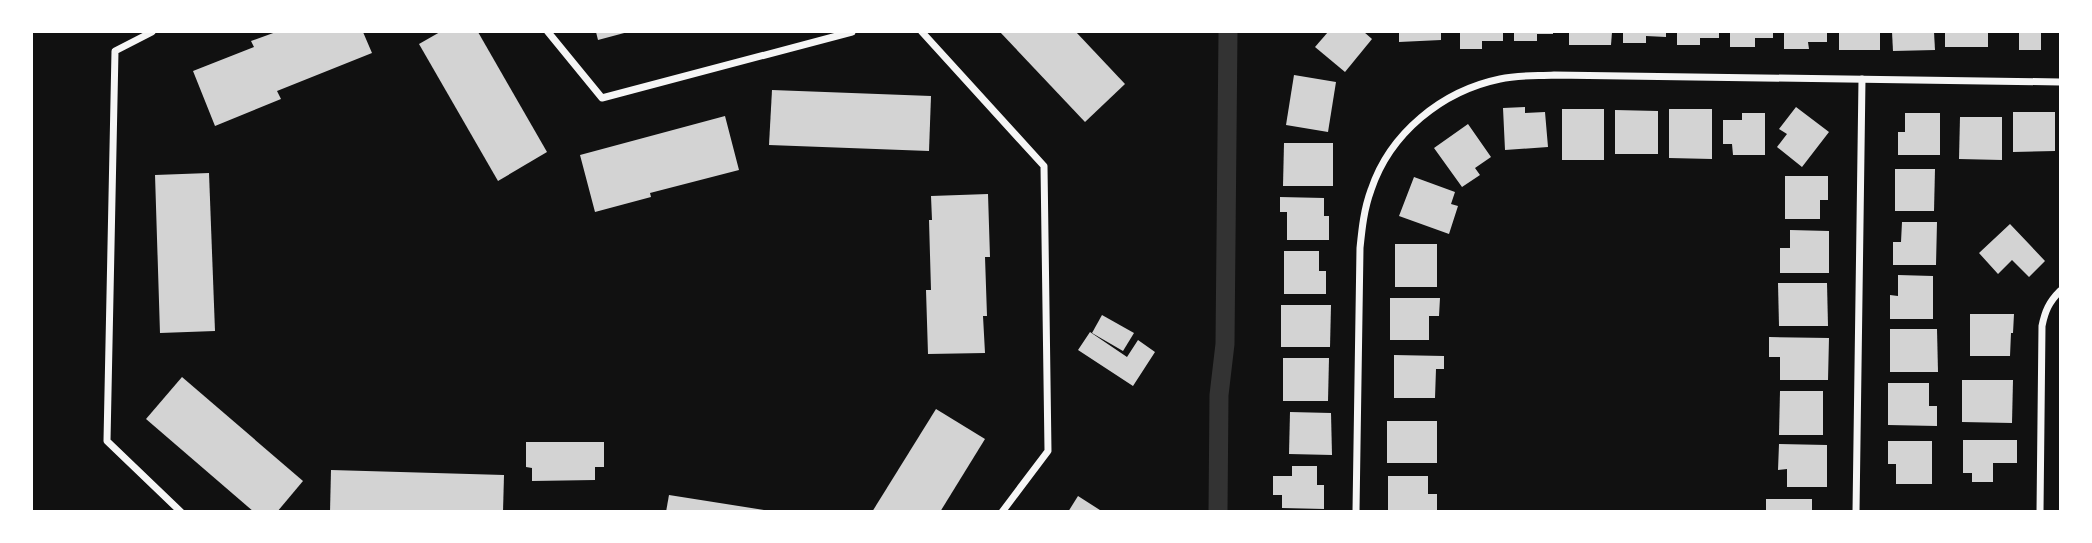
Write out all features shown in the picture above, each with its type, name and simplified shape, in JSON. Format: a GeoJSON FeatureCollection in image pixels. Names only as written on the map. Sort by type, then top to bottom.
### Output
{"type":"FeatureCollection","features":[{"type":"Feature","properties":{"kind":"street"},"geometry":{"type":"LineString","coordinates":[[152,32],[115,51],[107,441],[181,512]]}},
{"type":"Feature","properties":{"kind":"street"},"geometry":{"type":"LineString","coordinates":[[548,32],[602,98],[852,32]]}},
{"type":"Feature","properties":{"kind":"street"},"geometry":{"type":"LineString","coordinates":[[922,32],[1044,166],[1048,451],[1002,512]]}},
{"type":"Feature","properties":{"kind":"street"},"geometry":{"type":"LineString","coordinates":[[1356,512],[1360,248],[1363,215],[1371,188],[1395,145],[1413,124],[1435,107],[1472,87],[1512,77],[1554,75],[2060,82]]}},
{"type":"Feature","properties":{"kind":"street"},"geometry":{"type":"LineString","coordinates":[[1856,512],[1862,79]]}},
{"type":"Feature","properties":{"kind":"street"},"geometry":{"type":"LineString","coordinates":[[2039,512],[2042,326],[2051,300],[2060,291]]}},
{"type":"Feature","properties":{"kind":"building"},"geometry":{"type":"Polygon","coordinates":[[[276,32],[363,32],[372,53],[277,91],[281,99],[215,126],[193,71],[254,47],[251,41],[276,32]]]}},
{"type":"Feature","properties":{"kind":"building"},"geometry":{"type":"Polygon","coordinates":[[[440,32],[478,32],[547,152],[498,181],[419,44],[440,32]]]}},
{"type":"Feature","properties":{"kind":"building"},"geometry":{"type":"Polygon","coordinates":[[[596,32],[628,32],[598,40],[596,32]]]}},
{"type":"Feature","properties":{"kind":"building"},"geometry":{"type":"Polygon","coordinates":[[[1000,32],[1076,32],[1125,84],[1085,122],[1000,32]]]}},
{"type":"Feature","properties":{"kind":"building"},"geometry":{"type":"Polygon","coordinates":[[[1328,32],[1364,32],[1372,39],[1345,72],[1315,47],[1328,32]]]}},
{"type":"Feature","properties":{"kind":"building"},"geometry":{"type":"Polygon","coordinates":[[[1399,32],[1441,32],[1441,40],[1399,42],[1399,32]]]}},
{"type":"Feature","properties":{"kind":"building"},"geometry":{"type":"Polygon","coordinates":[[[1460,32],[1503,32],[1503,41],[1482,41],[1482,49],[1460,49],[1460,32]]]}},
{"type":"Feature","properties":{"kind":"building"},"geometry":{"type":"Polygon","coordinates":[[[1514,32],[1553,34],[1537,34],[1537,41],[1514,41],[1514,32]]]}},
{"type":"Feature","properties":{"kind":"building"},"geometry":{"type":"Polygon","coordinates":[[[1569,32],[1612,32],[1611,45],[1569,45],[1569,32]]]}},
{"type":"Feature","properties":{"kind":"building"},"geometry":{"type":"Polygon","coordinates":[[[1623,32],[1666,32],[1666,37],[1646,36],[1646,43],[1623,43],[1623,32]]]}},
{"type":"Feature","properties":{"kind":"building"},"geometry":{"type":"Polygon","coordinates":[[[1677,32],[1719,32],[1719,38],[1700,38],[1700,45],[1677,45],[1677,32]]]}},
{"type":"Feature","properties":{"kind":"building"},"geometry":{"type":"Polygon","coordinates":[[[1730,32],[1773,32],[1773,38],[1755,38],[1755,47],[1730,47],[1730,32]]]}},
{"type":"Feature","properties":{"kind":"building"},"geometry":{"type":"Polygon","coordinates":[[[1784,32],[1827,32],[1827,42],[1808,42],[1809,49],[1784,49],[1784,32]]]}},
{"type":"Feature","properties":{"kind":"building"},"geometry":{"type":"Polygon","coordinates":[[[1839,32],[1880,32],[1880,50],[1839,50],[1839,32]]]}},
{"type":"Feature","properties":{"kind":"building"},"geometry":{"type":"Polygon","coordinates":[[[1892,32],[1934,32],[1935,50],[1893,51],[1892,32]]]}},
{"type":"Feature","properties":{"kind":"building"},"geometry":{"type":"Polygon","coordinates":[[[1945,32],[1988,32],[1988,47],[1945,47],[1945,32]]]}},
{"type":"Feature","properties":{"kind":"building"},"geometry":{"type":"Polygon","coordinates":[[[2019,32],[2041,32],[2041,50],[2019,50],[2019,32]]]}},
{"type":"Feature","properties":{"kind":"building"},"geometry":{"type":"Polygon","coordinates":[[[1294,75],[1336,82],[1328,132],[1286,125],[1294,75]]]}},
{"type":"Feature","properties":{"kind":"building"},"geometry":{"type":"Polygon","coordinates":[[[772,90],[931,96],[929,151],[769,145],[772,90]]]}},
{"type":"Feature","properties":{"kind":"building"},"geometry":{"type":"Polygon","coordinates":[[[1525,107],[1525,113],[1545,112],[1548,147],[1505,150],[1503,108],[1525,107]]]}},
{"type":"Feature","properties":{"kind":"building"},"geometry":{"type":"Polygon","coordinates":[[[1796,107],[1829,132],[1802,167],[1777,147],[1787,134],[1779,129],[1796,107]]]}},
{"type":"Feature","properties":{"kind":"building"},"geometry":{"type":"Polygon","coordinates":[[[1562,109],[1604,109],[1604,160],[1562,160],[1562,109]]]}},
{"type":"Feature","properties":{"kind":"building"},"geometry":{"type":"Polygon","coordinates":[[[1669,109],[1712,109],[1712,159],[1669,158],[1669,109]]]}},
{"type":"Feature","properties":{"kind":"building"},"geometry":{"type":"Polygon","coordinates":[[[1615,110],[1658,111],[1658,154],[1615,154],[1615,110]]]}},
{"type":"Feature","properties":{"kind":"building"},"geometry":{"type":"Polygon","coordinates":[[[2013,112],[2055,112],[2055,151],[2013,152],[2013,112]]]}},
{"type":"Feature","properties":{"kind":"building"},"geometry":{"type":"Polygon","coordinates":[[[1742,113],[1765,113],[1765,155],[1733,155],[1732,144],[1723,144],[1723,120],[1742,120],[1742,113]]]}},
{"type":"Feature","properties":{"kind":"building"},"geometry":{"type":"Polygon","coordinates":[[[1905,113],[1940,113],[1940,155],[1898,155],[1898,132],[1905,132],[1905,113]]]}},
{"type":"Feature","properties":{"kind":"building"},"geometry":{"type":"Polygon","coordinates":[[[725,116],[739,170],[650,193],[651,197],[595,212],[580,155],[725,116]]]}},
{"type":"Feature","properties":{"kind":"building"},"geometry":{"type":"Polygon","coordinates":[[[1960,117],[2002,117],[2002,160],[1959,159],[1960,117]]]}},
{"type":"Feature","properties":{"kind":"building"},"geometry":{"type":"Polygon","coordinates":[[[1468,124],[1491,157],[1475,168],[1480,175],[1462,187],[1434,148],[1468,124]]]}},
{"type":"Feature","properties":{"kind":"building"},"geometry":{"type":"Polygon","coordinates":[[[1284,143],[1333,143],[1333,186],[1283,186],[1284,143]]]}},
{"type":"Feature","properties":{"kind":"building"},"geometry":{"type":"Polygon","coordinates":[[[1895,169],[1935,169],[1934,211],[1895,211],[1895,169]]]}},
{"type":"Feature","properties":{"kind":"building"},"geometry":{"type":"Polygon","coordinates":[[[209,173],[215,331],[160,333],[155,175],[209,173]]]}},
{"type":"Feature","properties":{"kind":"building"},"geometry":{"type":"Polygon","coordinates":[[[1785,176],[1828,176],[1828,200],[1820,200],[1820,219],[1785,219],[1785,176]]]}},
{"type":"Feature","properties":{"kind":"building"},"geometry":{"type":"Polygon","coordinates":[[[1414,177],[1455,192],[1451,204],[1458,206],[1449,234],[1399,216],[1414,177]]]}},
{"type":"Feature","properties":{"kind":"building"},"geometry":{"type":"Polygon","coordinates":[[[988,194],[990,257],[985,257],[985,353],[928,354],[926,290],[931,290],[931,196],[988,194]]]}},
{"type":"Feature","properties":{"kind":"building"},"geometry":{"type":"Polygon","coordinates":[[[1280,197],[1324,198],[1324,216],[1329,216],[1329,240],[1287,240],[1287,212],[1280,212],[1280,197]]]}},
{"type":"Feature","properties":{"kind":"building"},"geometry":{"type":"Polygon","coordinates":[[[1902,222],[1937,222],[1936,265],[1893,265],[1893,242],[1901,242],[1902,222]]]}},
{"type":"Feature","properties":{"kind":"building"},"geometry":{"type":"Polygon","coordinates":[[[2010,224],[2045,261],[2029,277],[2012,260],[1998,274],[1979,253],[2010,224]]]}},
{"type":"Feature","properties":{"kind":"building"},"geometry":{"type":"Polygon","coordinates":[[[1790,230],[1829,231],[1829,273],[1780,273],[1780,248],[1790,248],[1790,230]]]}},
{"type":"Feature","properties":{"kind":"building"},"geometry":{"type":"Polygon","coordinates":[[[1395,244],[1437,244],[1437,287],[1395,287],[1395,244]]]}},
{"type":"Feature","properties":{"kind":"building"},"geometry":{"type":"Polygon","coordinates":[[[1284,251],[1319,251],[1319,271],[1326,271],[1326,294],[1284,294],[1284,251]]]}},
{"type":"Feature","properties":{"kind":"building"},"geometry":{"type":"Polygon","coordinates":[[[1898,275],[1933,276],[1933,319],[1890,319],[1890,295],[1898,296],[1898,275]]]}},
{"type":"Feature","properties":{"kind":"building"},"geometry":{"type":"Polygon","coordinates":[[[1778,283],[1827,283],[1828,326],[1779,326],[1778,283]]]}},
{"type":"Feature","properties":{"kind":"building"},"geometry":{"type":"Polygon","coordinates":[[[1390,298],[1440,298],[1439,316],[1429,316],[1429,340],[1390,340],[1390,298]]]}},
{"type":"Feature","properties":{"kind":"building"},"geometry":{"type":"Polygon","coordinates":[[[1281,305],[1331,305],[1330,347],[1281,347],[1281,305]]]}},
{"type":"Feature","properties":{"kind":"building"},"geometry":{"type":"Polygon","coordinates":[[[1970,314],[2014,314],[2010,356],[1970,356],[1970,314]]]}},
{"type":"Feature","properties":{"kind":"building"},"geometry":{"type":"Polygon","coordinates":[[[1102,315],[1134,333],[1123,351],[1092,333],[1102,315]]]}},
{"type":"Feature","properties":{"kind":"building"},"geometry":{"type":"Polygon","coordinates":[[[1890,329],[1937,329],[1938,372],[1890,372],[1890,329]]]}},
{"type":"Feature","properties":{"kind":"building"},"geometry":{"type":"Polygon","coordinates":[[[1090,332],[1127,357],[1138,340],[1155,352],[1133,386],[1078,350],[1090,332]]]}},
{"type":"Feature","properties":{"kind":"building"},"geometry":{"type":"Polygon","coordinates":[[[1769,337],[1829,338],[1828,380],[1780,380],[1780,357],[1769,357],[1769,337]]]}},
{"type":"Feature","properties":{"kind":"building"},"geometry":{"type":"Polygon","coordinates":[[[1394,355],[1444,356],[1444,369],[1436,369],[1435,398],[1394,398],[1394,355]]]}},
{"type":"Feature","properties":{"kind":"building"},"geometry":{"type":"Polygon","coordinates":[[[1283,358],[1329,358],[1328,401],[1283,401],[1283,358]]]}},
{"type":"Feature","properties":{"kind":"building"},"geometry":{"type":"Polygon","coordinates":[[[182,377],[303,481],[277,512],[254,512],[146,419],[182,377]]]}},
{"type":"Feature","properties":{"kind":"building"},"geometry":{"type":"Polygon","coordinates":[[[1962,380],[2013,380],[2012,423],[1962,422],[1962,380]]]}},
{"type":"Feature","properties":{"kind":"building"},"geometry":{"type":"Polygon","coordinates":[[[1888,383],[1929,383],[1929,406],[1937,406],[1937,426],[1888,425],[1888,383]]]}},
{"type":"Feature","properties":{"kind":"building"},"geometry":{"type":"Polygon","coordinates":[[[1780,391],[1823,391],[1823,435],[1779,435],[1780,391]]]}},
{"type":"Feature","properties":{"kind":"building"},"geometry":{"type":"Polygon","coordinates":[[[936,409],[985,439],[940,512],[872,512],[936,409]]]}},
{"type":"Feature","properties":{"kind":"building"},"geometry":{"type":"Polygon","coordinates":[[[1290,412],[1331,413],[1332,455],[1289,454],[1290,412]]]}},
{"type":"Feature","properties":{"kind":"building"},"geometry":{"type":"Polygon","coordinates":[[[1387,421],[1437,421],[1437,463],[1387,463],[1387,421]]]}},
{"type":"Feature","properties":{"kind":"building"},"geometry":{"type":"Polygon","coordinates":[[[1963,440],[2017,440],[2017,463],[1993,463],[1993,482],[1972,482],[1972,473],[1963,473],[1963,440]]]}},
{"type":"Feature","properties":{"kind":"building"},"geometry":{"type":"Polygon","coordinates":[[[1888,441],[1932,441],[1932,484],[1896,484],[1896,464],[1888,464],[1888,441]]]}},
{"type":"Feature","properties":{"kind":"building"},"geometry":{"type":"Polygon","coordinates":[[[526,442],[604,442],[604,467],[595,467],[595,480],[532,481],[532,468],[526,467],[526,442]]]}},
{"type":"Feature","properties":{"kind":"building"},"geometry":{"type":"Polygon","coordinates":[[[1779,444],[1827,445],[1827,487],[1787,487],[1787,469],[1778,470],[1779,444]]]}},
{"type":"Feature","properties":{"kind":"building"},"geometry":{"type":"Polygon","coordinates":[[[1292,466],[1317,466],[1317,485],[1324,485],[1324,509],[1282,508],[1282,495],[1273,495],[1273,476],[1292,476],[1292,466]]]}},
{"type":"Feature","properties":{"kind":"building"},"geometry":{"type":"Polygon","coordinates":[[[331,470],[504,475],[503,512],[330,512],[331,470]]]}},
{"type":"Feature","properties":{"kind":"building"},"geometry":{"type":"Polygon","coordinates":[[[1388,476],[1428,476],[1428,494],[1437,494],[1437,512],[1388,512],[1388,476]]]}},
{"type":"Feature","properties":{"kind":"building"},"geometry":{"type":"Polygon","coordinates":[[[669,495],[764,510],[764,512],[666,512],[669,495]]]}},
{"type":"Feature","properties":{"kind":"building"},"geometry":{"type":"Polygon","coordinates":[[[1078,496],[1103,512],[1068,512],[1078,496]]]}},
{"type":"Feature","properties":{"kind":"building"},"geometry":{"type":"Polygon","coordinates":[[[1766,499],[1812,499],[1812,512],[1766,512],[1766,499]]]}},
{"type":"Feature","properties":{"kind":"waterway"},"geometry":{"type":"LineString","coordinates":[[1218,512],[1219,395],[1225,344],[1228,32]]}}]}
